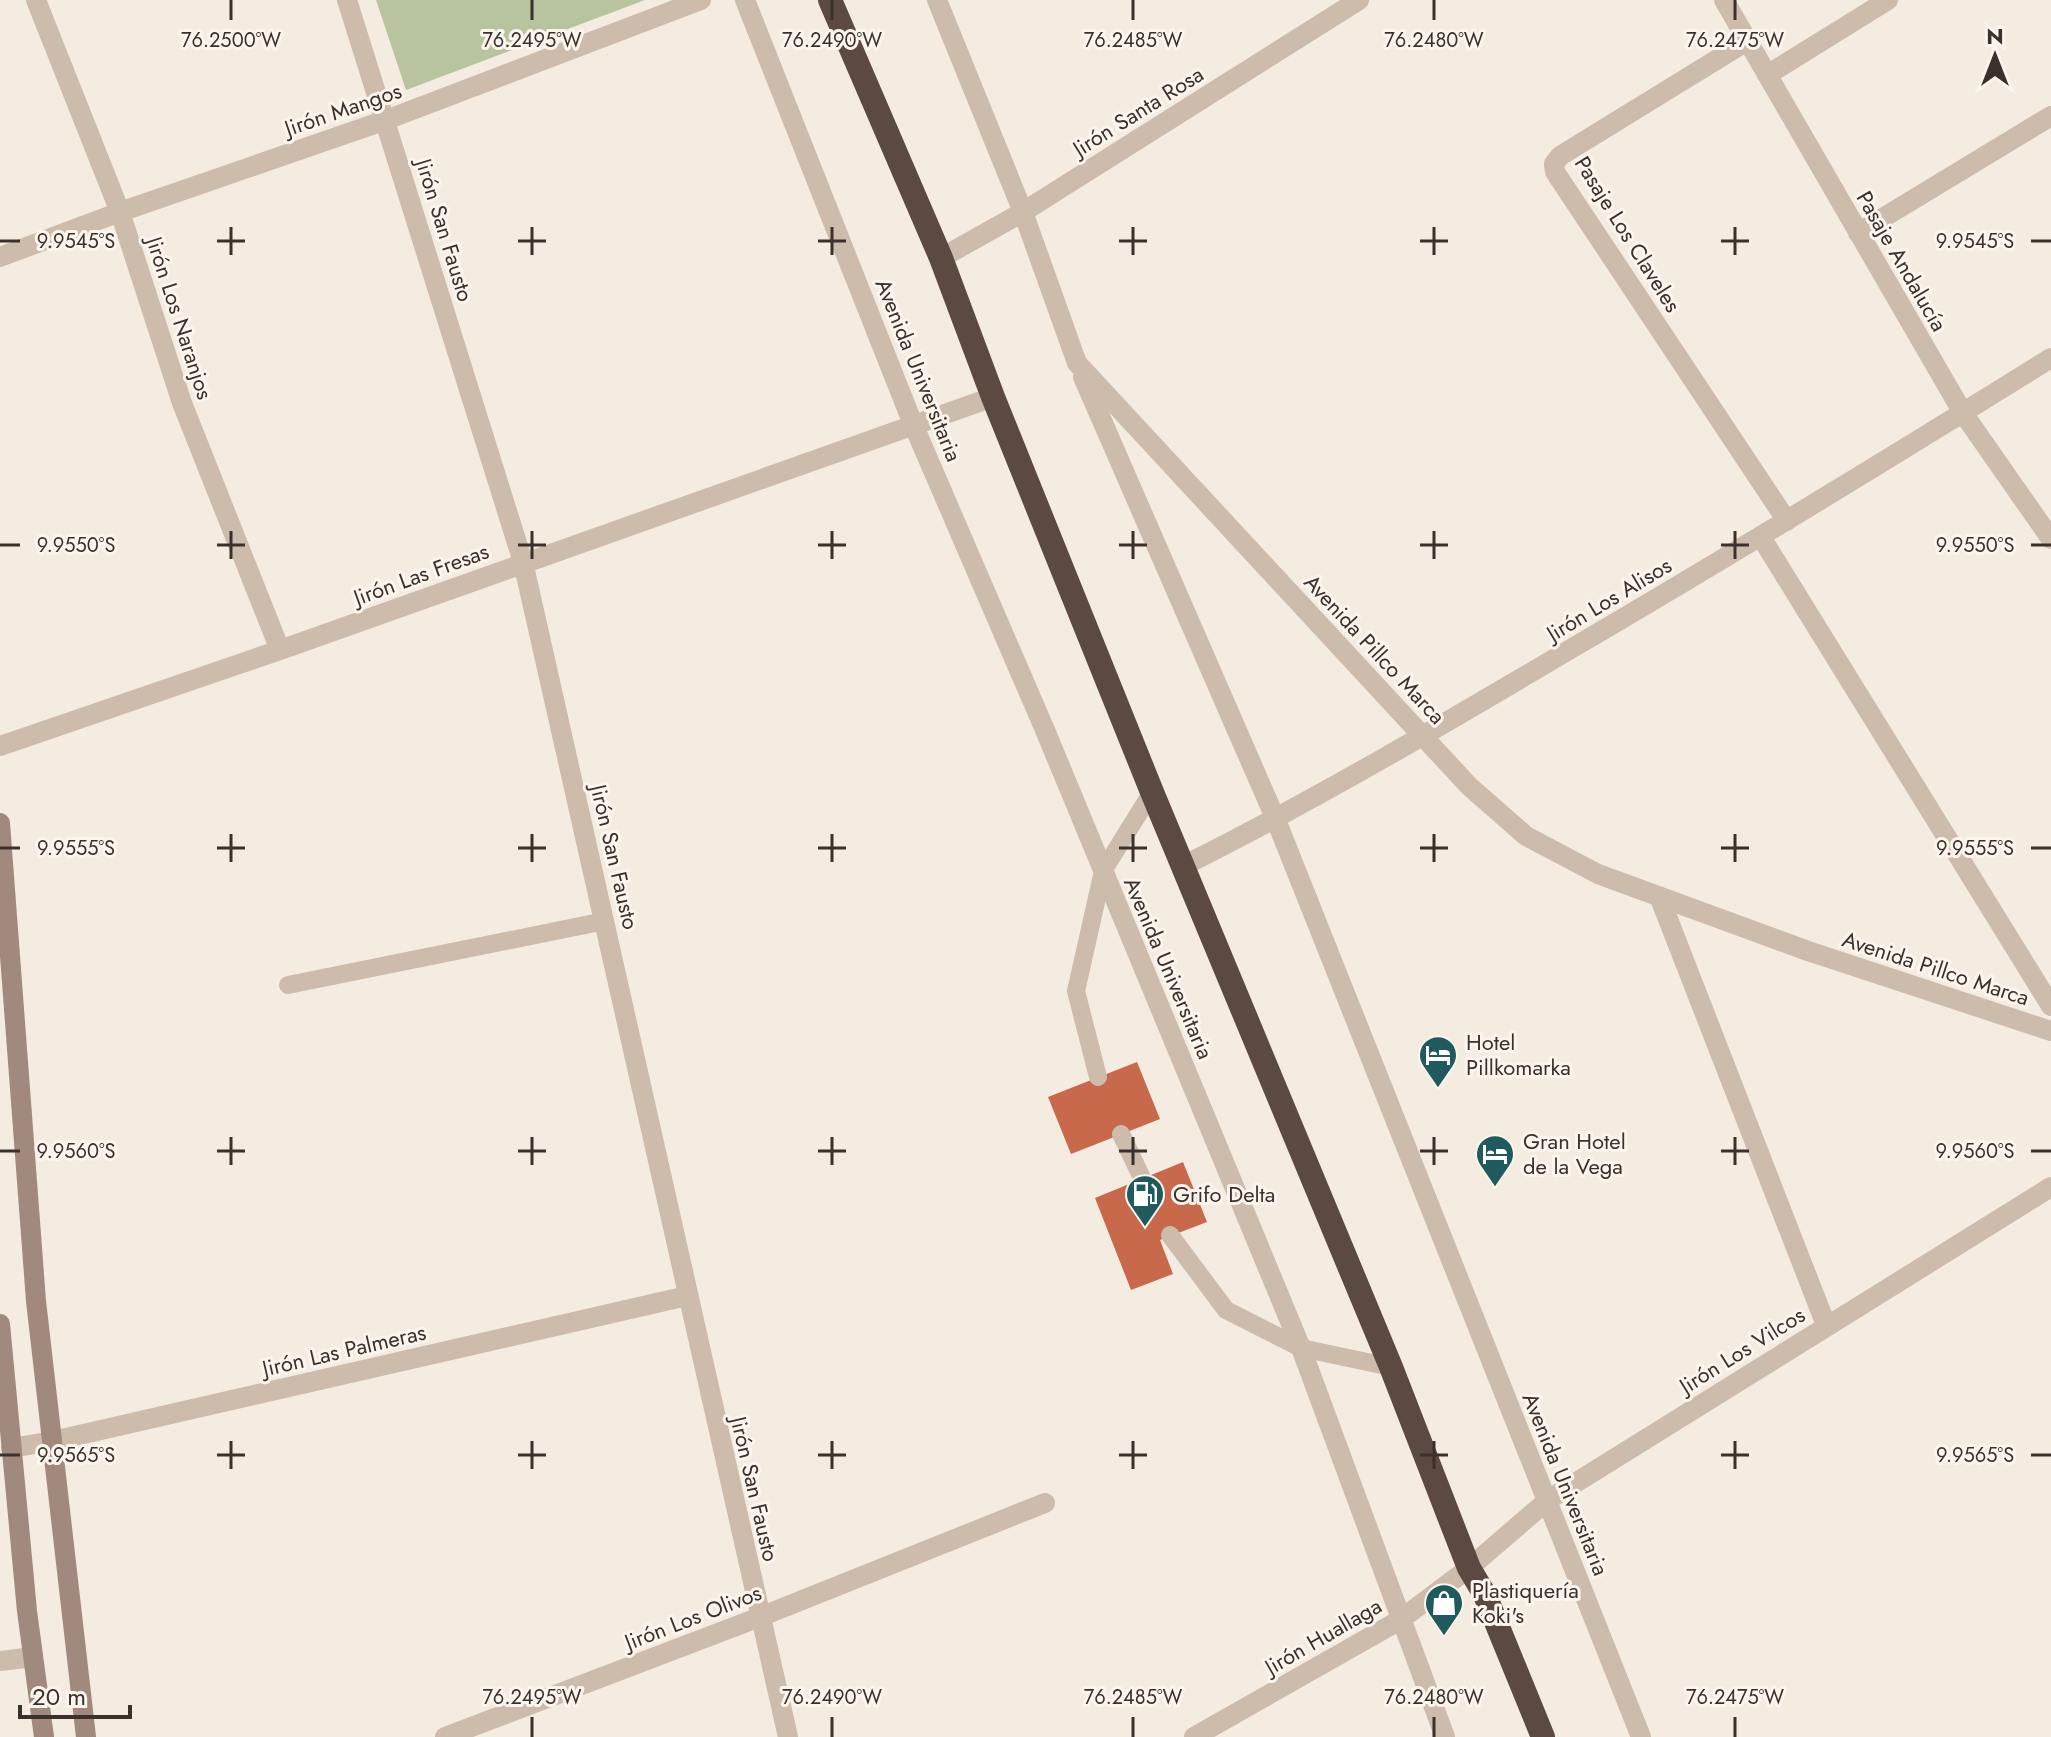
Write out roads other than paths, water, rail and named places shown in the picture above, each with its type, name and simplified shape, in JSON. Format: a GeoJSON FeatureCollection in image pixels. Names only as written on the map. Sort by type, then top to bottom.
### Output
{"type":"FeatureCollection","features":[{"type":"Feature","properties":{"kind":"highway"},"geometry":{"type":"LineString","coordinates":[[830,0],[941,258],[993,397],[1152,792],[1391,1367],[1469,1568],[1485,1595],[1543,1737]]}},
{"type":"Feature","properties":{"kind":"street","name":"Jirón Los Naranjos"},"geometry":{"type":"LineString","coordinates":[[36,0],[120,212],[182,403],[280,650]]}},
{"type":"Feature","properties":{"kind":"street","name":"Jirón San Fausto"},"geometry":{"type":"LineString","coordinates":[[347,0],[523,562],[788,1737]]}},
{"type":"Feature","properties":{"kind":"street","name":"Jirón Mangos"},"geometry":{"type":"LineString","coordinates":[[0,257],[386,120],[701,0]]}},
{"type":"Feature","properties":{"kind":"street","name":"Avenida Universitaria"},"geometry":{"type":"LineString","coordinates":[[745,0],[913,424],[1301,1348],[1445,1737]]}},
{"type":"Feature","properties":{"kind":"street","name":"Avenida Pillco Marca"},"geometry":{"type":"LineString","coordinates":[[937,0],[1023,212],[1077,363],[1469,786],[1526,836],[1598,874],[1808,951],[2051,1031]]}},
{"type":"Feature","properties":{"kind":"street","name":"Jirón Santa Rosa"},"geometry":{"type":"LineString","coordinates":[[941,258],[1023,212],[1359,0]]}},
{"type":"Feature","properties":{"kind":"street","name":"Pasaje Andalucía"},"geometry":{"type":"LineString","coordinates":[[1724,0],[1963,413],[2051,539]]}},
{"type":"Feature","properties":{"kind":"street"},"geometry":{"type":"LineString","coordinates":[[1767,75],[1888,0]]}},
{"type":"Feature","properties":{"kind":"street","name":"Pasaje Los Claveles"},"geometry":{"type":"LineString","coordinates":[[1747,41],[1560,156],[1554,164],[1555,172],[1787,521]]}},
{"type":"Feature","properties":{"kind":"street"},"geometry":{"type":"LineString","coordinates":[[1858,233],[2051,116]]}},
{"type":"Feature","properties":{"kind":"street","name":"Jirón Los Alisos"},"geometry":{"type":"LineString","coordinates":[[1183,866],[1276,820],[1424,736],[1761,537],[2051,358]]}},
{"type":"Feature","properties":{"kind":"street","name":"Avenida Universitaria"},"geometry":{"type":"LineString","coordinates":[[1077,363],[1276,820],[1641,1737]]}},
{"type":"Feature","properties":{"kind":"street","name":"Jirón Las Fresas"},"geometry":{"type":"LineString","coordinates":[[0,746],[993,397]]}},
{"type":"Feature","properties":{"kind":"street"},"geometry":{"type":"LineString","coordinates":[[1761,537],[2051,1006]]}},
{"type":"Feature","properties":{"kind":"street"},"geometry":{"type":"LineString","coordinates":[[0,823],[36,1301],[86,1737]]}},
{"type":"Feature","properties":{"kind":"street"},"geometry":{"type":"LineString","coordinates":[[1659,896],[1826,1325]]}},
{"type":"Feature","properties":{"kind":"street","name":"Jirón Los Vilcos"},"geometry":{"type":"LineString","coordinates":[[1469,1568],[1548,1500],[2051,1187]]}},
{"type":"Feature","properties":{"kind":"street","name":"Jirón Las Palmeras"},"geometry":{"type":"LineString","coordinates":[[11,1448],[687,1296]]}},
{"type":"Feature","properties":{"kind":"street"},"geometry":{"type":"LineString","coordinates":[[0,1324],[33,1657],[44,1737]]}},
{"type":"Feature","properties":{"kind":"street","name":"Jirón Los Olivos"},"geometry":{"type":"LineString","coordinates":[[445,1737],[760,1617],[1045,1503]]}},
{"type":"Feature","properties":{"kind":"street","name":"Jirón Huallaga"},"geometry":{"type":"LineString","coordinates":[[1194,1737],[1400,1620],[1469,1568]]}},
{"type":"Feature","properties":{"kind":"street"},"geometry":{"type":"LineString","coordinates":[[0,1661],[33,1657]]}},
{"type":"Feature","properties":{"kind":"lane"},"geometry":{"type":"LineString","coordinates":[[1098,1077],[1076,991],[1103,871],[1152,792]]}},
{"type":"Feature","properties":{"kind":"lane"},"geometry":{"type":"LineString","coordinates":[[288,985],[605,921]]}},
{"type":"Feature","properties":{"kind":"lane"},"geometry":{"type":"LineString","coordinates":[[1121,1134],[1142,1178]]}},
{"type":"Feature","properties":{"kind":"lane"},"geometry":{"type":"LineString","coordinates":[[1170,1235],[1226,1310],[1301,1348],[1391,1367]]}},
{"type":"Feature","properties":{"kind":"place","name":"Hotel Pillkomarka"},"geometry":{"type":"Point","coordinates":[1438,1089]}},
{"type":"Feature","properties":{"kind":"place","name":"Gran Hotel de la Vega"},"geometry":{"type":"Point","coordinates":[1495,1188]}},
{"type":"Feature","properties":{"kind":"place","name":"Grifo Delta"},"geometry":{"type":"Point","coordinates":[1145,1228]}},
{"type":"Feature","properties":{"kind":"place","name":"Plastiquería Koki's"},"geometry":{"type":"Point","coordinates":[1444,1637]}}]}
